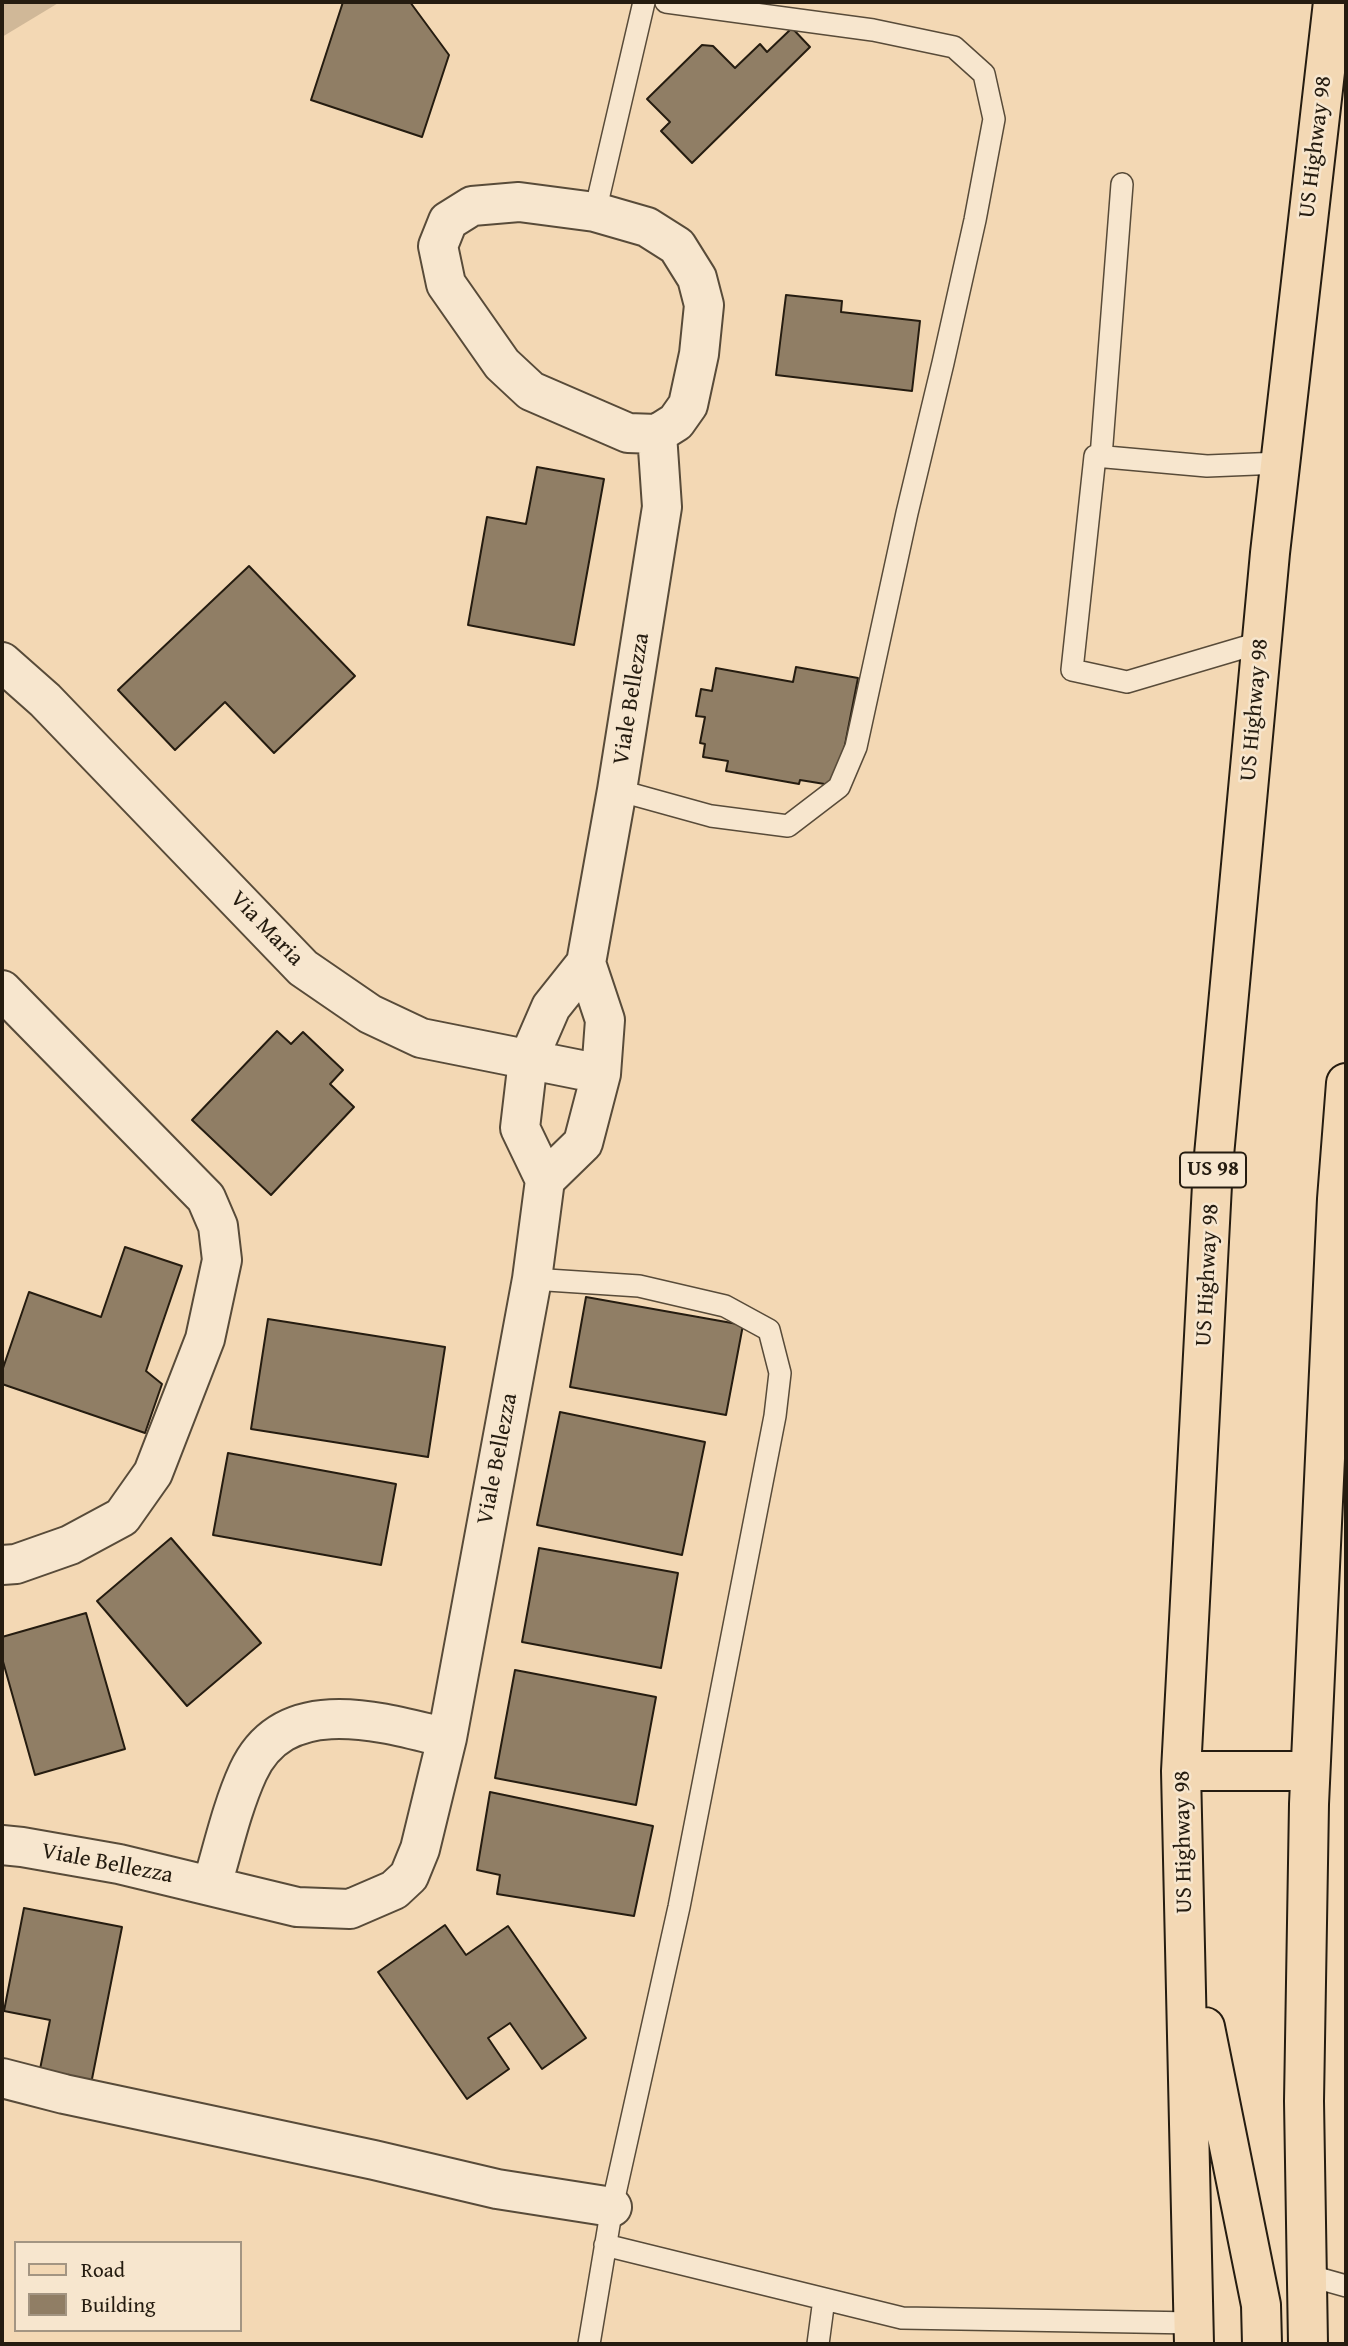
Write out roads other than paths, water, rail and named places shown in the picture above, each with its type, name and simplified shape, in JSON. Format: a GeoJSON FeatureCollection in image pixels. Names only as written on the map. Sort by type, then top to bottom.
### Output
{"type":"FeatureCollection","features":[{"type":"Feature","properties":{"kind":"main road","name":"US Highway 98"},"geometry":{"type":"LineString","coordinates":[[1194,2334],[1181,1771],[1213,1166],[1280,463],[1333,2]]}},
{"type":"Feature","properties":{"kind":"main road"},"geometry":{"type":"LineString","coordinates":[[1308,2344],[1304,2101],[1310,1771],[1337,1199],[1346,1083]]}},
{"type":"Feature","properties":{"kind":"main road"},"geometry":{"type":"LineString","coordinates":[[1181,1771],[1310,1771]]}},
{"type":"Feature","properties":{"kind":"main road"},"geometry":{"type":"LineString","coordinates":[[1185,1925],[1261,2305],[1262,2344]]}},
{"type":"Feature","properties":{"kind":"street"},"geometry":{"type":"LineString","coordinates":[[519,202],[595,212],[647,227],[677,246],[697,278],[704,305],[699,354],[688,405],[676,422],[657,434],[628,433],[531,391],[502,364],[446,284],[438,246],[448,221],[472,206],[519,202]]}},
{"type":"Feature","properties":{"kind":"street","name":"Viale Bellezza"},"geometry":{"type":"LineString","coordinates":[[2,1845],[119,1864],[310,1908],[350,1909],[394,1890],[409,1876],[420,1849],[447,1738],[532,1279],[545,1180],[520,1128],[528,1060],[551,1007],[586,963],[617,790],[662,507],[657,434]]}},
{"type":"Feature","properties":{"kind":"street","name":"Via Maria"},"geometry":{"type":"LineString","coordinates":[[2,662],[45,699],[303,968],[370,1014],[421,1038],[601,1074]]}},
{"type":"Feature","properties":{"kind":"street","name":"Viale Bellezza"},"geometry":{"type":"LineString","coordinates":[[545,1180],[583,1143],[601,1074],[605,1020],[586,963]]}},
{"type":"Feature","properties":{"kind":"street"},"geometry":{"type":"LineString","coordinates":[[2,990],[206,1198],[218,1226],[222,1260],[205,1339],[179,1412],[153,1473],[122,1517],[70,1545],[16,1564],[2,1565]]}},
{"type":"Feature","properties":{"kind":"street"},"geometry":{"type":"LineString","coordinates":[[212,1885],[248,1770],[267,1745],[290,1728],[333,1717],[374,1720],[447,1738]]}},
{"type":"Feature","properties":{"kind":"street"},"geometry":{"type":"LineString","coordinates":[[2,2078],[497,2189],[612,2207]]}},
{"type":"Feature","properties":{"kind":"lane"},"geometry":{"type":"LineString","coordinates":[[595,212],[644,2]]}},
{"type":"Feature","properties":{"kind":"lane"},"geometry":{"type":"LineString","coordinates":[[617,790],[711,816],[788,826],[839,788],[856,747],[972,233],[994,119],[984,74],[954,47],[873,30],[666,2]]}},
{"type":"Feature","properties":{"kind":"lane"},"geometry":{"type":"LineString","coordinates":[[1101,457],[1122,184]]}},
{"type":"Feature","properties":{"kind":"lane"},"geometry":{"type":"LineString","coordinates":[[1262,642],[1127,681],[1072,670],[1095,456],[1208,466],[1280,463]]}},
{"type":"Feature","properties":{"kind":"lane"},"geometry":{"type":"LineString","coordinates":[[532,1279],[639,1286],[724,1306],[769,1330],[780,1373],[775,1416],[679,1907],[612,2207],[589,2344]]}},
{"type":"Feature","properties":{"kind":"lane"},"geometry":{"type":"LineString","coordinates":[[605,2245],[902,2318],[1194,2334]]}},
{"type":"Feature","properties":{"kind":"lane"},"geometry":{"type":"LineString","coordinates":[[1307,2276],[1346,2286]]}},
{"type":"Feature","properties":{"kind":"lane"},"geometry":{"type":"LineString","coordinates":[[818,2344],[824,2299]]}}]}
